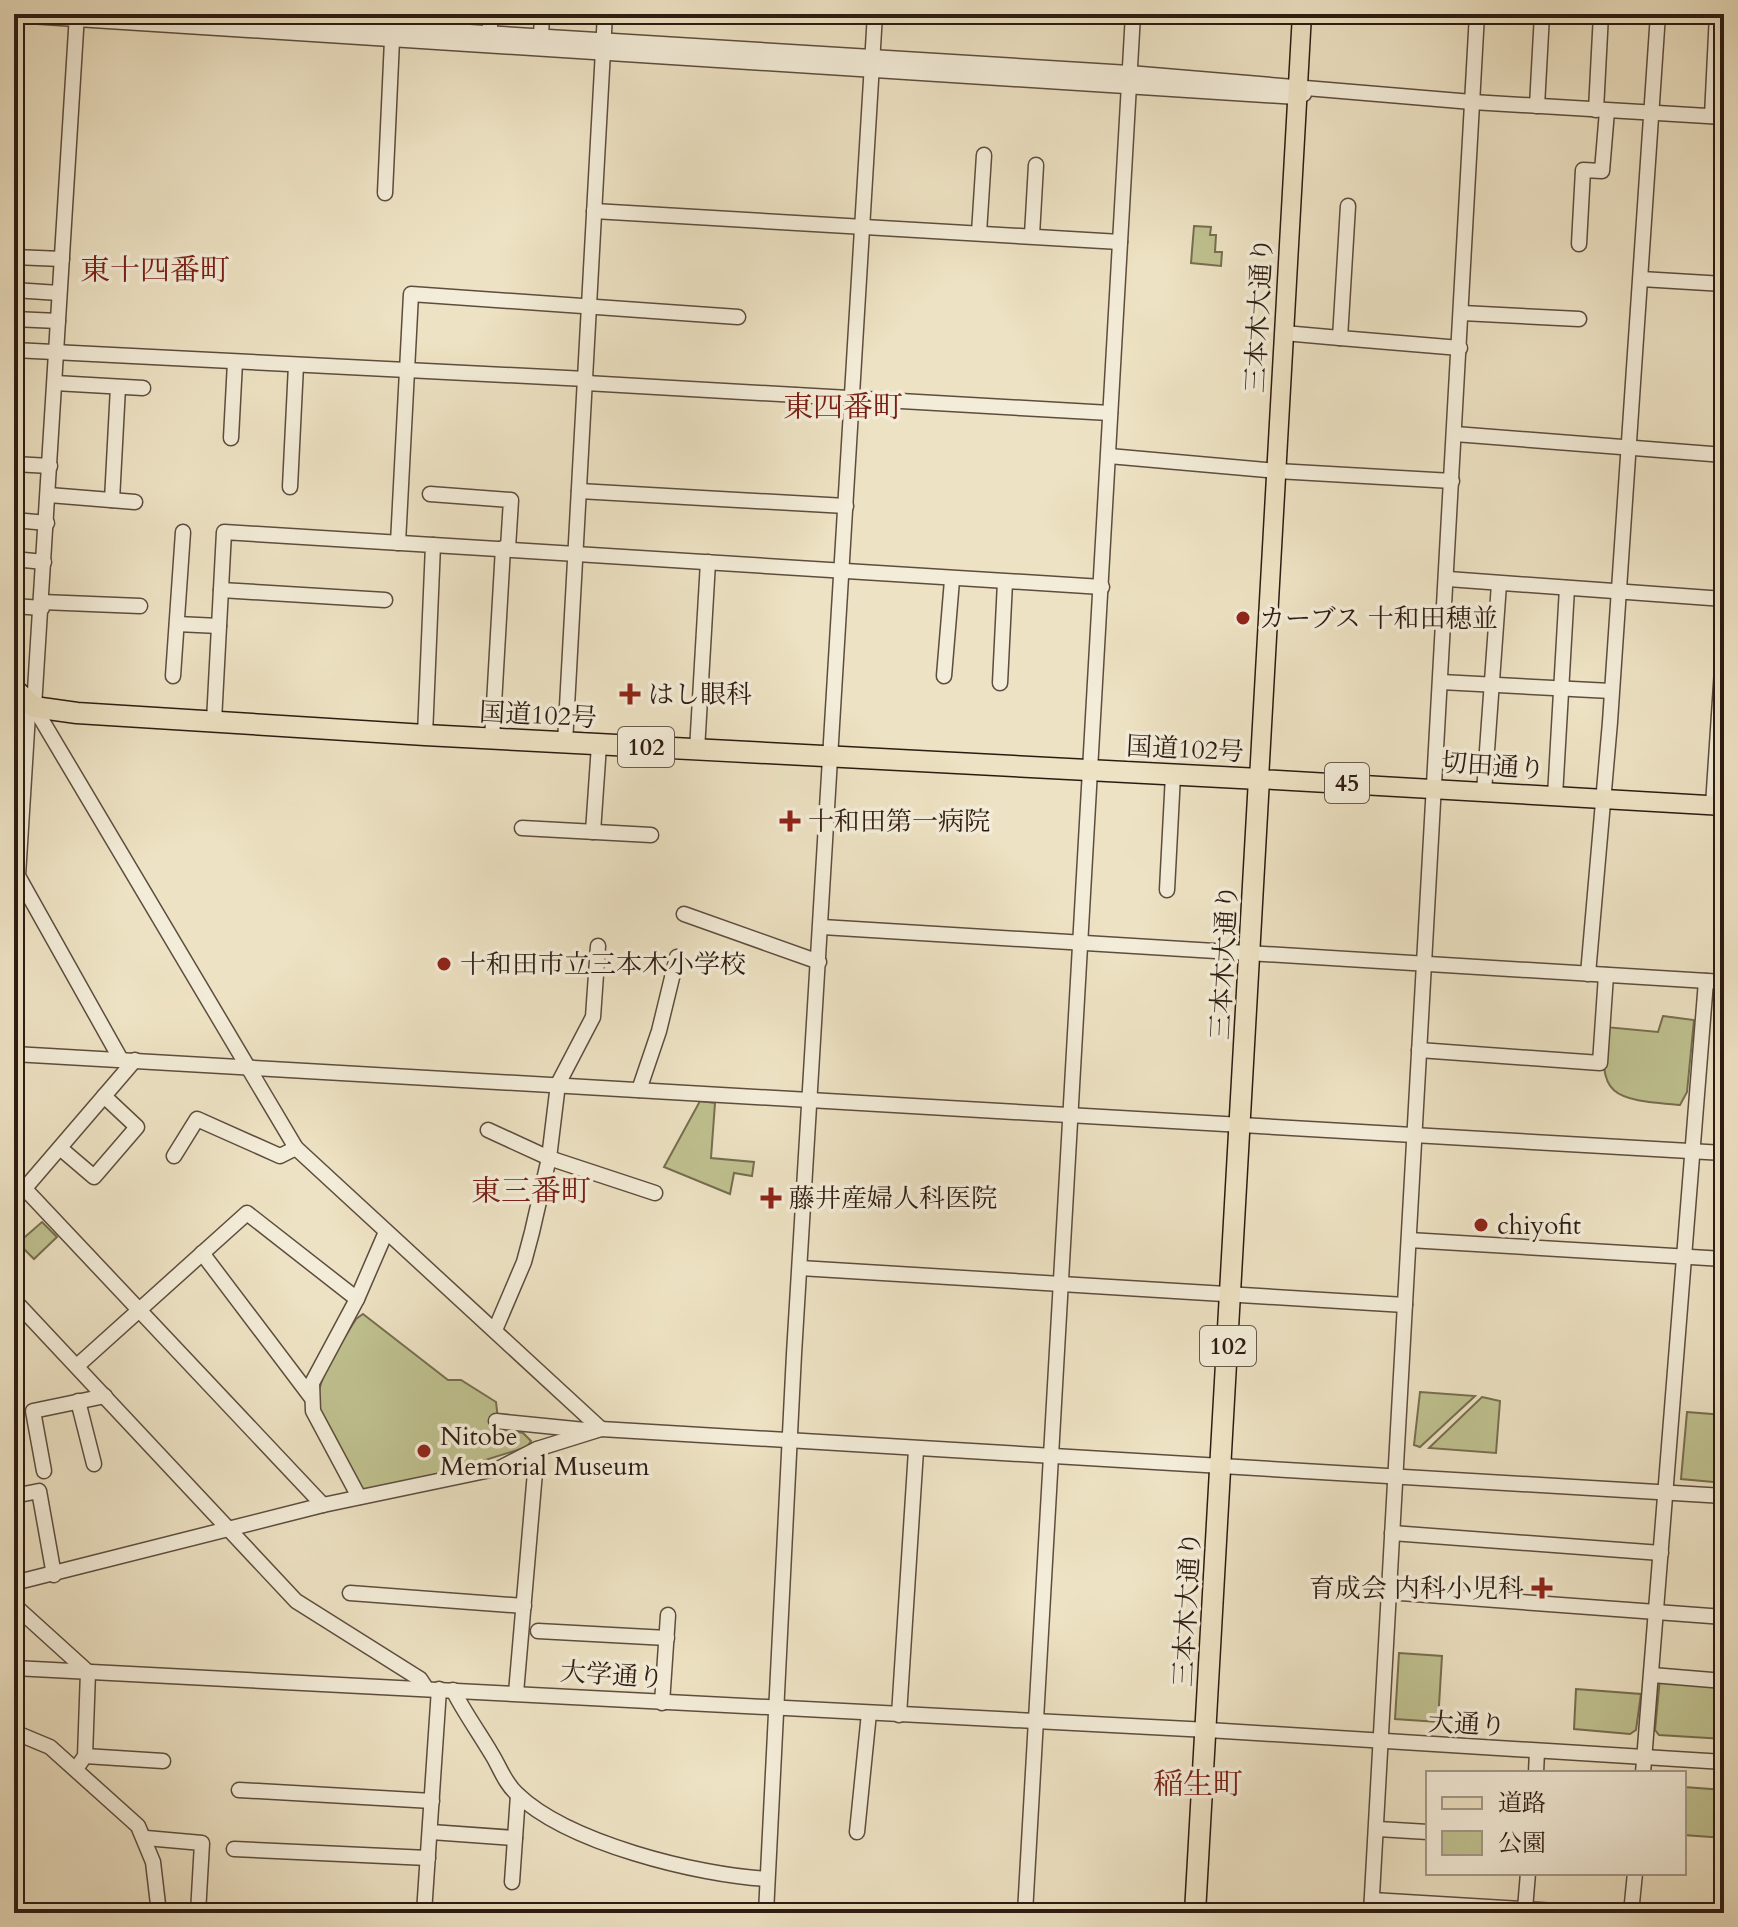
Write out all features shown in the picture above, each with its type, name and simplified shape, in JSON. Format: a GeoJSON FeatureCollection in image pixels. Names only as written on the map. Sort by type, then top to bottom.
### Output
{"type":"FeatureCollection","features":[{"type":"Feature","properties":{"kind":"highway"},"geometry":{"type":"LineString","coordinates":[[14,689],[26,712]]}},
{"type":"Feature","properties":{"kind":"highway","name":"国道102号"},"geometry":{"type":"LineString","coordinates":[[26,712],[1259,779]]}},
{"type":"Feature","properties":{"kind":"highway","name":"三本木大通り"},"geometry":{"type":"LineString","coordinates":[[1195,1913],[1208,1730],[1259,779]]}},
{"type":"Feature","properties":{"kind":"main road","name":"三本木大通り"},"geometry":{"type":"LineString","coordinates":[[1259,779],[1284,333],[1302,91],[1302,14]]}},
{"type":"Feature","properties":{"kind":"main road","name":"切田通り"},"geometry":{"type":"LineString","coordinates":[[1259,779],[1718,806]]}},
{"type":"Feature","properties":{"kind":"street"},"geometry":{"type":"LineString","coordinates":[[179,14],[299,18],[603,47],[1718,117],[1717,14]]}},
{"type":"Feature","properties":{"kind":"street"},"geometry":{"type":"LineString","coordinates":[[455,32],[456,14]]}},
{"type":"Feature","properties":{"kind":"street"},"geometry":{"type":"LineString","coordinates":[[490,14],[490,34]]}},
{"type":"Feature","properties":{"kind":"street"},"geometry":{"type":"LineString","coordinates":[[541,37],[542,14]]}},
{"type":"Feature","properties":{"kind":"street"},"geometry":{"type":"LineString","coordinates":[[565,743],[605,14]]}},
{"type":"Feature","properties":{"kind":"street"},"geometry":{"type":"LineString","coordinates":[[766,1913],[790,1442],[875,14]]}},
{"type":"Feature","properties":{"kind":"street"},"geometry":{"type":"LineString","coordinates":[[1025,1913],[1133,14]]}},
{"type":"Feature","properties":{"kind":"street"},"geometry":{"type":"LineString","coordinates":[[1477,14],[1448,579],[1387,1592],[1372,1907],[1589,1913]]}},
{"type":"Feature","properties":{"kind":"street"},"geometry":{"type":"LineString","coordinates":[[1537,106],[1542,14]]}},
{"type":"Feature","properties":{"kind":"street"},"geometry":{"type":"LineString","coordinates":[[1579,244],[1583,170],[1602,171],[1601,14]]}},
{"type":"Feature","properties":{"kind":"street"},"geometry":{"type":"LineString","coordinates":[[1588,974],[1658,14]]}},
{"type":"Feature","properties":{"kind":"street"},"geometry":{"type":"LineString","coordinates":[[14,15],[388,27],[541,37],[603,47]]}},
{"type":"Feature","properties":{"kind":"street"},"geometry":{"type":"LineString","coordinates":[[77,17],[42,605],[26,712],[18,876],[127,1059]]}},
{"type":"Feature","properties":{"kind":"street"},"geometry":{"type":"LineString","coordinates":[[385,193],[388,27]]}},
{"type":"Feature","properties":{"kind":"street"},"geometry":{"type":"LineString","coordinates":[[979,233],[984,155]]}},
{"type":"Feature","properties":{"kind":"street"},"geometry":{"type":"LineString","coordinates":[[1032,235],[1036,165]]}},
{"type":"Feature","properties":{"kind":"street"},"geometry":{"type":"LineString","coordinates":[[1340,338],[1348,206]]}},
{"type":"Feature","properties":{"kind":"street"},"geometry":{"type":"LineString","coordinates":[[594,211],[1120,242]]}},
{"type":"Feature","properties":{"kind":"street"},"geometry":{"type":"LineString","coordinates":[[14,257],[62,259]]}},
{"type":"Feature","properties":{"kind":"street"},"geometry":{"type":"LineString","coordinates":[[1641,279],[1724,284]]}},
{"type":"Feature","properties":{"kind":"street"},"geometry":{"type":"LineString","coordinates":[[14,290],[59,293]]}},
{"type":"Feature","properties":{"kind":"street"},"geometry":{"type":"LineString","coordinates":[[398,543],[411,294],[738,317]]}},
{"type":"Feature","properties":{"kind":"street"},"geometry":{"type":"LineString","coordinates":[[1462,313],[1579,319]]}},
{"type":"Feature","properties":{"kind":"street"},"geometry":{"type":"LineString","coordinates":[[14,319],[58,321]]}},
{"type":"Feature","properties":{"kind":"street"},"geometry":{"type":"LineString","coordinates":[[1284,333],[1460,348]]}},
{"type":"Feature","properties":{"kind":"street"},"geometry":{"type":"LineString","coordinates":[[14,350],[1110,413]]}},
{"type":"Feature","properties":{"kind":"street"},"geometry":{"type":"LineString","coordinates":[[231,438],[235,362]]}},
{"type":"Feature","properties":{"kind":"street"},"geometry":{"type":"LineString","coordinates":[[290,487],[296,365]]}},
{"type":"Feature","properties":{"kind":"street"},"geometry":{"type":"LineString","coordinates":[[55,383],[143,388]]}},
{"type":"Feature","properties":{"kind":"street"},"geometry":{"type":"LineString","coordinates":[[112,500],[118,387]]}},
{"type":"Feature","properties":{"kind":"street"},"geometry":{"type":"LineString","coordinates":[[1455,434],[1724,455]]}},
{"type":"Feature","properties":{"kind":"street"},"geometry":{"type":"LineString","coordinates":[[1109,456],[1277,471],[1452,481]]}},
{"type":"Feature","properties":{"kind":"street"},"geometry":{"type":"LineString","coordinates":[[14,464],[50,466]]}},
{"type":"Feature","properties":{"kind":"street"},"geometry":{"type":"LineString","coordinates":[[579,491],[846,506]]}},
{"type":"Feature","properties":{"kind":"street"},"geometry":{"type":"LineString","coordinates":[[430,494],[511,500],[492,739]]}},
{"type":"Feature","properties":{"kind":"street"},"geometry":{"type":"LineString","coordinates":[[49,495],[135,502]]}},
{"type":"Feature","properties":{"kind":"street"},"geometry":{"type":"LineString","coordinates":[[14,520],[47,523]]}},
{"type":"Feature","properties":{"kind":"street"},"geometry":{"type":"LineString","coordinates":[[173,676],[183,532]]}},
{"type":"Feature","properties":{"kind":"street"},"geometry":{"type":"LineString","coordinates":[[214,721],[224,532],[1102,587]]}},
{"type":"Feature","properties":{"kind":"street"},"geometry":{"type":"LineString","coordinates":[[425,735],[433,545]]}},
{"type":"Feature","properties":{"kind":"street"},"geometry":{"type":"LineString","coordinates":[[14,559],[44,562]]}},
{"type":"Feature","properties":{"kind":"street"},"geometry":{"type":"LineString","coordinates":[[697,750],[708,562]]}},
{"type":"Feature","properties":{"kind":"street"},"geometry":{"type":"LineString","coordinates":[[1448,579],[1724,599]]}},
{"type":"Feature","properties":{"kind":"street"},"geometry":{"type":"LineString","coordinates":[[944,676],[952,580]]}},
{"type":"Feature","properties":{"kind":"street"},"geometry":{"type":"LineString","coordinates":[[1000,683],[1005,582]]}},
{"type":"Feature","properties":{"kind":"street"},"geometry":{"type":"LineString","coordinates":[[1484,792],[1499,584]]}},
{"type":"Feature","properties":{"kind":"street"},"geometry":{"type":"LineString","coordinates":[[1555,796],[1567,588]]}},
{"type":"Feature","properties":{"kind":"street"},"geometry":{"type":"LineString","coordinates":[[221,590],[385,600]]}},
{"type":"Feature","properties":{"kind":"street"},"geometry":{"type":"LineString","coordinates":[[14,606],[140,606]]}},
{"type":"Feature","properties":{"kind":"street"},"geometry":{"type":"LineString","coordinates":[[177,624],[219,626]]}},
{"type":"Feature","properties":{"kind":"street"},"geometry":{"type":"LineString","coordinates":[[1718,806],[1724,639]]}},
{"type":"Feature","properties":{"kind":"street"},"geometry":{"type":"LineString","coordinates":[[1441,682],[1611,691]]}},
{"type":"Feature","properties":{"kind":"street"},"geometry":{"type":"LineString","coordinates":[[26,712],[296,1148],[495,1330],[597,1430]]}},
{"type":"Feature","properties":{"kind":"street"},"geometry":{"type":"LineString","coordinates":[[593,832],[599,745]]}},
{"type":"Feature","properties":{"kind":"street"},"geometry":{"type":"LineString","coordinates":[[1167,890],[1173,775]]}},
{"type":"Feature","properties":{"kind":"street"},"geometry":{"type":"LineString","coordinates":[[522,828],[651,835]]}},
{"type":"Feature","properties":{"kind":"street"},"geometry":{"type":"LineString","coordinates":[[684,914],[819,962]]}},
{"type":"Feature","properties":{"kind":"street"},"geometry":{"type":"LineString","coordinates":[[822,927],[1724,982]]}},
{"type":"Feature","properties":{"kind":"street"},"geometry":{"type":"LineString","coordinates":[[495,1330],[524,1262],[549,1158],[558,1084],[593,1017],[598,946]]}},
{"type":"Feature","properties":{"kind":"street"},"geometry":{"type":"LineString","coordinates":[[639,1090],[659,1031],[677,957]]}},
{"type":"Feature","properties":{"kind":"street"},"geometry":{"type":"LineString","coordinates":[[1419,1050],[1600,1063],[1606,975]]}},
{"type":"Feature","properties":{"kind":"street"},"geometry":{"type":"LineString","coordinates":[[1643,1766],[1706,981]]}},
{"type":"Feature","properties":{"kind":"street"},"geometry":{"type":"LineString","coordinates":[[14,1054],[1724,1153]]}},
{"type":"Feature","properties":{"kind":"street"},"geometry":{"type":"LineString","coordinates":[[14,1201],[104,1096],[127,1059]]}},
{"type":"Feature","properties":{"kind":"street"},"geometry":{"type":"LineString","coordinates":[[60,1148],[94,1177],[137,1127],[104,1096]]}},
{"type":"Feature","properties":{"kind":"street"},"geometry":{"type":"LineString","coordinates":[[174,1156],[197,1119],[280,1156],[296,1148]]}},
{"type":"Feature","properties":{"kind":"street"},"geometry":{"type":"LineString","coordinates":[[488,1130],[549,1158],[655,1193]]}},
{"type":"Feature","properties":{"kind":"street"},"geometry":{"type":"LineString","coordinates":[[26,1190],[323,1505]]}},
{"type":"Feature","properties":{"kind":"street"},"geometry":{"type":"LineString","coordinates":[[77,1366],[247,1213],[357,1299]]}},
{"type":"Feature","properties":{"kind":"street"},"geometry":{"type":"LineString","coordinates":[[359,1497],[313,1411],[311,1397],[320,1367],[357,1299],[386,1232]]}},
{"type":"Feature","properties":{"kind":"street"},"geometry":{"type":"LineString","coordinates":[[1409,1240],[1724,1259]]}},
{"type":"Feature","properties":{"kind":"street"},"geometry":{"type":"LineString","coordinates":[[202,1253],[311,1397]]}},
{"type":"Feature","properties":{"kind":"street"},"geometry":{"type":"LineString","coordinates":[[800,1268],[1405,1305]]}},
{"type":"Feature","properties":{"kind":"street"},"geometry":{"type":"LineString","coordinates":[[14,1300],[296,1601],[439,1689],[518,1795],[563,1825],[600,1840],[700,1869],[767,1879]]}},
{"type":"Feature","properties":{"kind":"street"},"geometry":{"type":"LineString","coordinates":[[44,1471],[33,1411],[105,1396]]}},
{"type":"Feature","properties":{"kind":"street"},"geometry":{"type":"LineString","coordinates":[[78,1401],[94,1464]]}},
{"type":"Feature","properties":{"kind":"street"},"geometry":{"type":"LineString","coordinates":[[496,1421],[916,1450],[1724,1496]]}},
{"type":"Feature","properties":{"kind":"street"},"geometry":{"type":"LineString","coordinates":[[14,1583],[323,1505],[500,1468],[537,1449],[597,1430]]}},
{"type":"Feature","properties":{"kind":"street"},"geometry":{"type":"LineString","coordinates":[[516,1693],[537,1449]]}},
{"type":"Feature","properties":{"kind":"street"},"geometry":{"type":"LineString","coordinates":[[899,1715],[916,1450]]}},
{"type":"Feature","properties":{"kind":"street"},"geometry":{"type":"LineString","coordinates":[[14,1496],[39,1491],[54,1575]]}},
{"type":"Feature","properties":{"kind":"street"},"geometry":{"type":"LineString","coordinates":[[1392,1533],[1661,1553]]}},
{"type":"Feature","properties":{"kind":"street"},"geometry":{"type":"LineString","coordinates":[[1387,1592],[1724,1617]]}},
{"type":"Feature","properties":{"kind":"street"},"geometry":{"type":"LineString","coordinates":[[350,1593],[524,1606]]}},
{"type":"Feature","properties":{"kind":"street"},"geometry":{"type":"LineString","coordinates":[[14,1605],[88,1672],[85,1756],[76,1769]]}},
{"type":"Feature","properties":{"kind":"street"},"geometry":{"type":"LineString","coordinates":[[662,1703],[668,1615]]}},
{"type":"Feature","properties":{"kind":"street"},"geometry":{"type":"LineString","coordinates":[[538,1631],[667,1638]]}},
{"type":"Feature","properties":{"kind":"street","name":"大学通り"},"geometry":{"type":"LineString","coordinates":[[14,1668],[1208,1730]]}},
{"type":"Feature","properties":{"kind":"street"},"geometry":{"type":"LineString","coordinates":[[1652,1675],[1724,1681]]}},
{"type":"Feature","properties":{"kind":"street"},"geometry":{"type":"LineString","coordinates":[[424,1913],[439,1689]]}},
{"type":"Feature","properties":{"kind":"street"},"geometry":{"type":"LineString","coordinates":[[857,1832],[869,1713]]}},
{"type":"Feature","properties":{"kind":"street","name":"大通り"},"geometry":{"type":"LineString","coordinates":[[1208,1730],[1537,1751],[1643,1766],[1724,1762]]}},
{"type":"Feature","properties":{"kind":"street"},"geometry":{"type":"LineString","coordinates":[[14,1732],[50,1747],[138,1826],[146,1838],[153,1862],[159,1913]]}},
{"type":"Feature","properties":{"kind":"street"},"geometry":{"type":"LineString","coordinates":[[1536,1771],[1537,1751]]}},
{"type":"Feature","properties":{"kind":"street"},"geometry":{"type":"LineString","coordinates":[[85,1756],[163,1761]]}},
{"type":"Feature","properties":{"kind":"street"},"geometry":{"type":"LineString","coordinates":[[239,1790],[432,1801]]}},
{"type":"Feature","properties":{"kind":"street"},"geometry":{"type":"LineString","coordinates":[[512,1882],[518,1795]]}},
{"type":"Feature","properties":{"kind":"street"},"geometry":{"type":"LineString","coordinates":[[1378,1829],[1426,1832]]}},
{"type":"Feature","properties":{"kind":"street"},"geometry":{"type":"LineString","coordinates":[[431,1832],[515,1838]]}},
{"type":"Feature","properties":{"kind":"street"},"geometry":{"type":"LineString","coordinates":[[146,1838],[202,1843],[198,1913]]}},
{"type":"Feature","properties":{"kind":"street"},"geometry":{"type":"LineString","coordinates":[[234,1849],[428,1858]]}},
{"type":"Feature","properties":{"kind":"street"},"geometry":{"type":"LineString","coordinates":[[1528,1875],[1533,1910]]}},
{"type":"Feature","properties":{"kind":"street"},"geometry":{"type":"LineString","coordinates":[[1631,1913],[1635,1875]]}},
{"type":"Feature","properties":{"kind":"green space"},"geometry":{"type":"Polygon","coordinates":[[[1194,226],[1211,227],[1210,235],[1216,235],[1215,252],[1222,252],[1221,266],[1191,263],[1194,226]]]}},
{"type":"Feature","properties":{"kind":"green space"},"geometry":{"type":"Polygon","coordinates":[[[1663,1016],[1694,1020],[1687,1092],[1680,1105],[1624,1096],[1614,1090],[1604,1068],[1606,1027],[1658,1032],[1663,1016]]]}},
{"type":"Feature","properties":{"kind":"green space"},"geometry":{"type":"Polygon","coordinates":[[[700,1101],[715,1103],[711,1158],[754,1162],[752,1176],[734,1173],[730,1194],[664,1167],[700,1101]]]}},
{"type":"Feature","properties":{"kind":"green space"},"geometry":{"type":"Polygon","coordinates":[[[42,1222],[57,1237],[34,1259],[18,1243],[42,1222]]]}},
{"type":"Feature","properties":{"kind":"green space"},"geometry":{"type":"Polygon","coordinates":[[[363,1314],[448,1380],[461,1380],[496,1402],[499,1427],[523,1433],[531,1441],[527,1447],[447,1472],[359,1491],[322,1442],[316,1404],[319,1388],[332,1359],[356,1319],[363,1314]]]}},
{"type":"Feature","properties":{"kind":"green space"},"geometry":{"type":"Polygon","coordinates":[[[1420,1392],[1475,1396],[1420,1447],[1414,1445],[1420,1392]]]}},
{"type":"Feature","properties":{"kind":"green space"},"geometry":{"type":"Polygon","coordinates":[[[1482,1397],[1500,1401],[1496,1453],[1429,1448],[1482,1397]]]}},
{"type":"Feature","properties":{"kind":"green space"},"geometry":{"type":"Polygon","coordinates":[[[1687,1412],[1724,1415],[1724,1483],[1681,1479],[1687,1412]]]}},
{"type":"Feature","properties":{"kind":"green space"},"geometry":{"type":"Polygon","coordinates":[[[1399,1653],[1442,1656],[1438,1722],[1395,1719],[1399,1653]]]}},
{"type":"Feature","properties":{"kind":"green space"},"geometry":{"type":"Polygon","coordinates":[[[1660,1678],[1724,1684],[1724,1739],[1659,1735],[1655,1730],[1660,1678]]]}},
{"type":"Feature","properties":{"kind":"green space"},"geometry":{"type":"Polygon","coordinates":[[[1576,1689],[1641,1694],[1636,1730],[1630,1734],[1574,1729],[1576,1689]]]}},
{"type":"Feature","properties":{"kind":"green space"},"geometry":{"type":"Polygon","coordinates":[[[1686,1787],[1724,1790],[1724,1838],[1686,1835],[1686,1787]]]}},
{"type":"Feature","properties":{"kind":"place","name":"カーブス 十和田穂並"},"geometry":{"type":"Point","coordinates":[1243,618]}},
{"type":"Feature","properties":{"kind":"place","name":"はし眼科"},"geometry":{"type":"Point","coordinates":[630,694]}},
{"type":"Feature","properties":{"kind":"place","name":"十和田第一病院"},"geometry":{"type":"Point","coordinates":[790,821]}},
{"type":"Feature","properties":{"kind":"place","name":"十和田市立三本木小学校"},"geometry":{"type":"Point","coordinates":[444,964]}},
{"type":"Feature","properties":{"kind":"place","name":"藤井産婦人科医院"},"geometry":{"type":"Point","coordinates":[771,1198]}},
{"type":"Feature","properties":{"kind":"place","name":"chiyofit"},"geometry":{"type":"Point","coordinates":[1481,1225]}},
{"type":"Feature","properties":{"kind":"place","name":"Nitobe Memorial Museum"},"geometry":{"type":"Point","coordinates":[424,1451]}},
{"type":"Feature","properties":{"kind":"place","name":"育成会 内科小児科"},"geometry":{"type":"Point","coordinates":[1542,1588]}},
{"type":"Feature","properties":{"kind":"district","name":"東十四番町"},"geometry":{"type":"Point","coordinates":[155,270]}},
{"type":"Feature","properties":{"kind":"district","name":"東四番町"},"geometry":{"type":"Point","coordinates":[843,407]}},
{"type":"Feature","properties":{"kind":"district","name":"東三番町"},"geometry":{"type":"Point","coordinates":[531,1191]}},
{"type":"Feature","properties":{"kind":"district","name":"稲生町"},"geometry":{"type":"Point","coordinates":[1198,1784]}}]}
